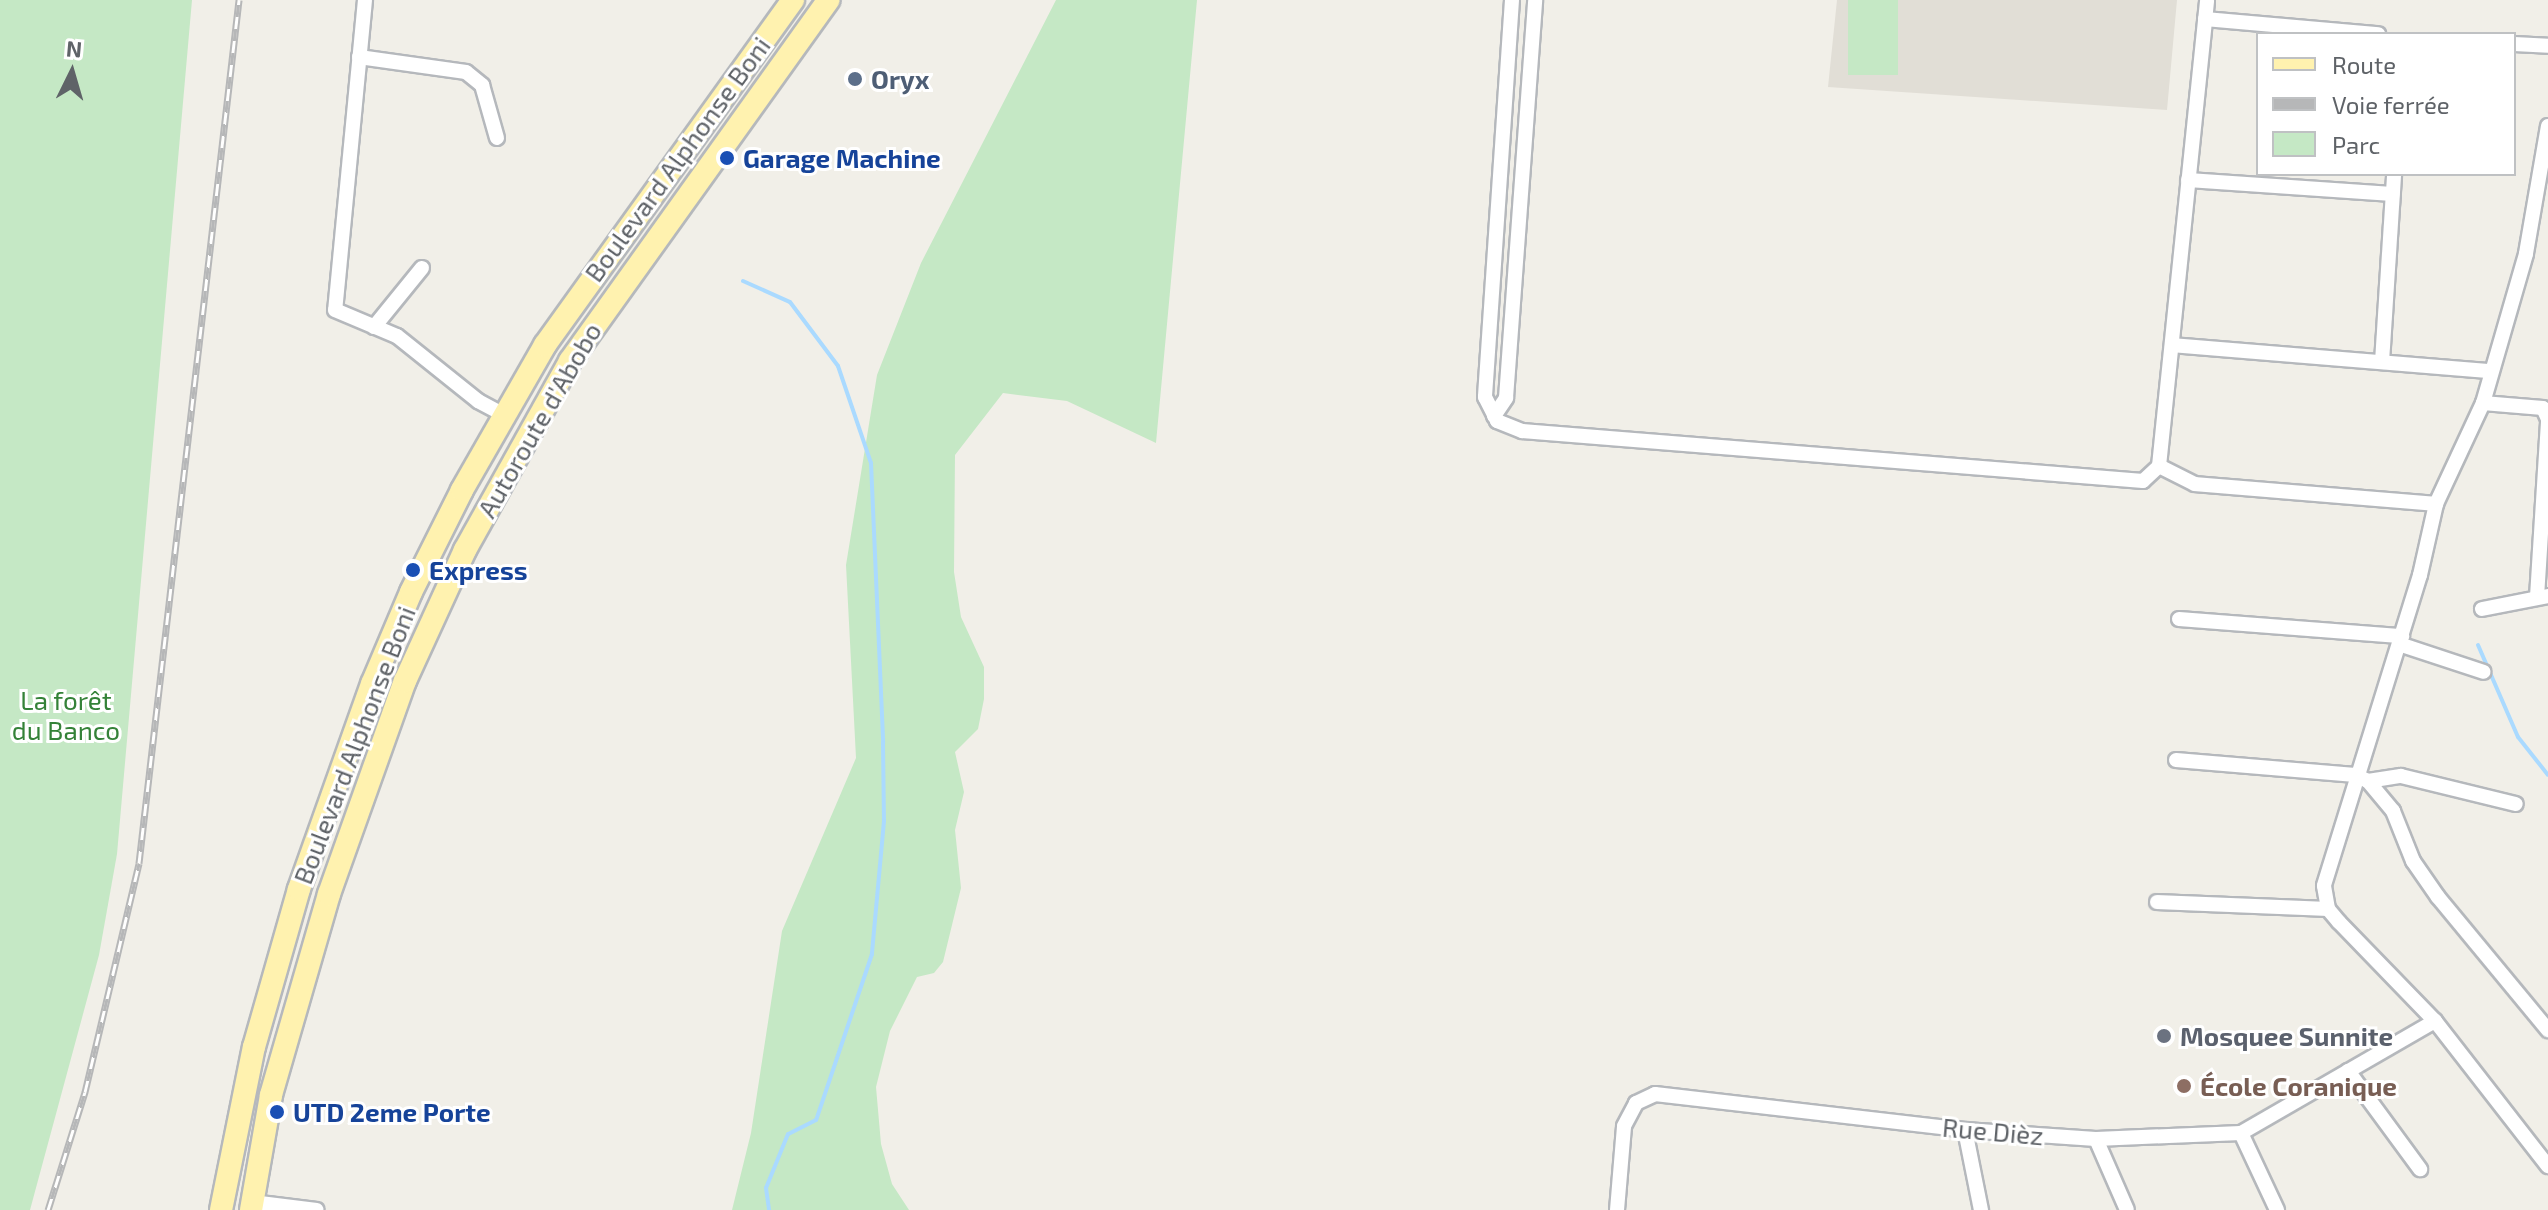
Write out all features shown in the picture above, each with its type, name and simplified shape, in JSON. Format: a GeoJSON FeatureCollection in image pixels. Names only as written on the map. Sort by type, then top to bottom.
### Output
{"type":"FeatureCollection","features":[{"type":"Feature","properties":{"kind":"main road","name":"Boulevard Alphonse Boni"},"geometry":{"type":"LineString","coordinates":[[221,1210],[254,1047],[313,844],[411,592],[504,415],[592,275],[793,0]]}},
{"type":"Feature","properties":{"kind":"main road","name":"Autoroute d'Abobo"},"geometry":{"type":"LineString","coordinates":[[251,1206],[271,1095],[343,852],[405,681],[465,550],[570,361],[828,0]]}},
{"type":"Feature","properties":{"kind":"street"},"geometry":{"type":"LineString","coordinates":[[365,0],[332,302],[343,317],[397,336],[478,401],[504,415]]}},
{"type":"Feature","properties":{"kind":"street"},"geometry":{"type":"LineString","coordinates":[[1512,0],[1485,397],[1494,416],[1505,426],[1522,431],[2143,481],[2159,466],[2207,0]]}},
{"type":"Feature","properties":{"kind":"street"},"geometry":{"type":"LineString","coordinates":[[1494,416],[1506,398],[1535,0]]}},
{"type":"Feature","properties":{"kind":"street"},"geometry":{"type":"LineString","coordinates":[[2205,19],[2355,32]]}},
{"type":"Feature","properties":{"kind":"street"},"geometry":{"type":"LineString","coordinates":[[2516,44],[2548,46]]}},
{"type":"Feature","properties":{"kind":"street"},"geometry":{"type":"LineString","coordinates":[[359,57],[466,72],[482,85],[497,138]]}},
{"type":"Feature","properties":{"kind":"street"},"geometry":{"type":"LineString","coordinates":[[2548,126],[2526,254],[2483,403],[2436,504],[2362,778],[2326,868],[2328,909],[2435,1021],[2548,1166]]}},
{"type":"Feature","properties":{"kind":"street"},"geometry":{"type":"LineString","coordinates":[[2382,362],[2394,176]]}},
{"type":"Feature","properties":{"kind":"street"},"geometry":{"type":"LineString","coordinates":[[2188,180],[2393,194]]}},
{"type":"Feature","properties":{"kind":"street"},"geometry":{"type":"LineString","coordinates":[[374,327],[422,268]]}},
{"type":"Feature","properties":{"kind":"street"},"geometry":{"type":"LineString","coordinates":[[2172,345],[2490,371]]}},
{"type":"Feature","properties":{"kind":"street"},"geometry":{"type":"LineString","coordinates":[[2482,609],[2542,596],[2548,420],[2543,408],[2483,403]]}},
{"type":"Feature","properties":{"kind":"street"},"geometry":{"type":"LineString","coordinates":[[2159,466],[2195,484],[2436,504]]}},
{"type":"Feature","properties":{"kind":"street"},"geometry":{"type":"LineString","coordinates":[[2179,619],[2400,640],[2484,672]]}},
{"type":"Feature","properties":{"kind":"street"},"geometry":{"type":"LineString","coordinates":[[2176,760],[2362,778],[2401,776],[2516,804]]}},
{"type":"Feature","properties":{"kind":"street"},"geometry":{"type":"LineString","coordinates":[[2362,778],[2393,811],[2413,861],[2438,897],[2548,1030]]}},
{"type":"Feature","properties":{"kind":"street"},"geometry":{"type":"LineString","coordinates":[[2157,902],[2328,909]]}},
{"type":"Feature","properties":{"kind":"street","name":"Rue Dièz"},"geometry":{"type":"LineString","coordinates":[[1617,1210],[1624,1126],[1636,1103],[1655,1094],[1965,1130],[2096,1139],[2241,1133],[2435,1021]]}},
{"type":"Feature","properties":{"kind":"street"},"geometry":{"type":"LineString","coordinates":[[2348,1071],[2420,1169]]}},
{"type":"Feature","properties":{"kind":"street"},"geometry":{"type":"LineString","coordinates":[[1965,1130],[1981,1210]]}},
{"type":"Feature","properties":{"kind":"street"},"geometry":{"type":"LineString","coordinates":[[2241,1133],[2277,1210]]}},
{"type":"Feature","properties":{"kind":"street"},"geometry":{"type":"LineString","coordinates":[[2096,1139],[2127,1210]]}},
{"type":"Feature","properties":{"kind":"street"},"geometry":{"type":"LineString","coordinates":[[251,1206],[315,1208]]}},
{"type":"Feature","properties":{"kind":"shaded area"},"geometry":{"type":"Polygon","coordinates":[[[1837,0],[2177,0],[2167,110],[1828,87],[1837,0]]]}},
{"type":"Feature","properties":{"kind":"green space","name":"La forêt du Banco"},"geometry":{"type":"Polygon","coordinates":[[[0,0],[192,0],[117,854],[99,955],[30,1210],[0,1210],[0,0]]]}},
{"type":"Feature","properties":{"kind":"green space"},"geometry":{"type":"Polygon","coordinates":[[[1056,0],[1197,0],[1156,443],[1067,401],[1003,393],[955,455],[954,572],[961,617],[984,667],[984,699],[978,729],[955,752],[964,792],[955,830],[961,888],[943,962],[934,973],[917,977],[890,1031],[876,1087],[881,1144],[892,1184],[909,1210],[732,1210],[751,1133],[782,931],[856,758],[846,565],[877,375],[921,263],[1056,0]]]}},
{"type":"Feature","properties":{"kind":"green space"},"geometry":{"type":"Polygon","coordinates":[[[1848,0],[1898,0],[1898,75],[1848,75],[1848,0]]]}},
{"type":"Feature","properties":{"kind":"waterway"},"geometry":{"type":"LineString","coordinates":[[743,281],[790,302],[838,366],[871,463],[883,743],[884,821],[872,954],[816,1120],[788,1134],[766,1188],[769,1210]]}},
{"type":"Feature","properties":{"kind":"waterway"},"geometry":{"type":"LineString","coordinates":[[2478,645],[2518,737],[2548,775]]}},
{"type":"Feature","properties":{"kind":"railway"},"geometry":{"type":"LineString","coordinates":[[48,1210],[85,1092],[139,863],[239,0]]}},
{"type":"Feature","properties":{"kind":"place","name":"Oryx"},"geometry":{"type":"Point","coordinates":[855,79]}},
{"type":"Feature","properties":{"kind":"place","name":"Garage Machine"},"geometry":{"type":"Point","coordinates":[727,158]}},
{"type":"Feature","properties":{"kind":"place","name":"Express"},"geometry":{"type":"Point","coordinates":[413,570]}},
{"type":"Feature","properties":{"kind":"place","name":"Mosquee Sunnite"},"geometry":{"type":"Point","coordinates":[2164,1036]}},
{"type":"Feature","properties":{"kind":"place","name":"École Coranique"},"geometry":{"type":"Point","coordinates":[2184,1086]}},
{"type":"Feature","properties":{"kind":"place","name":"UTD 2eme Porte"},"geometry":{"type":"Point","coordinates":[277,1112]}}]}
